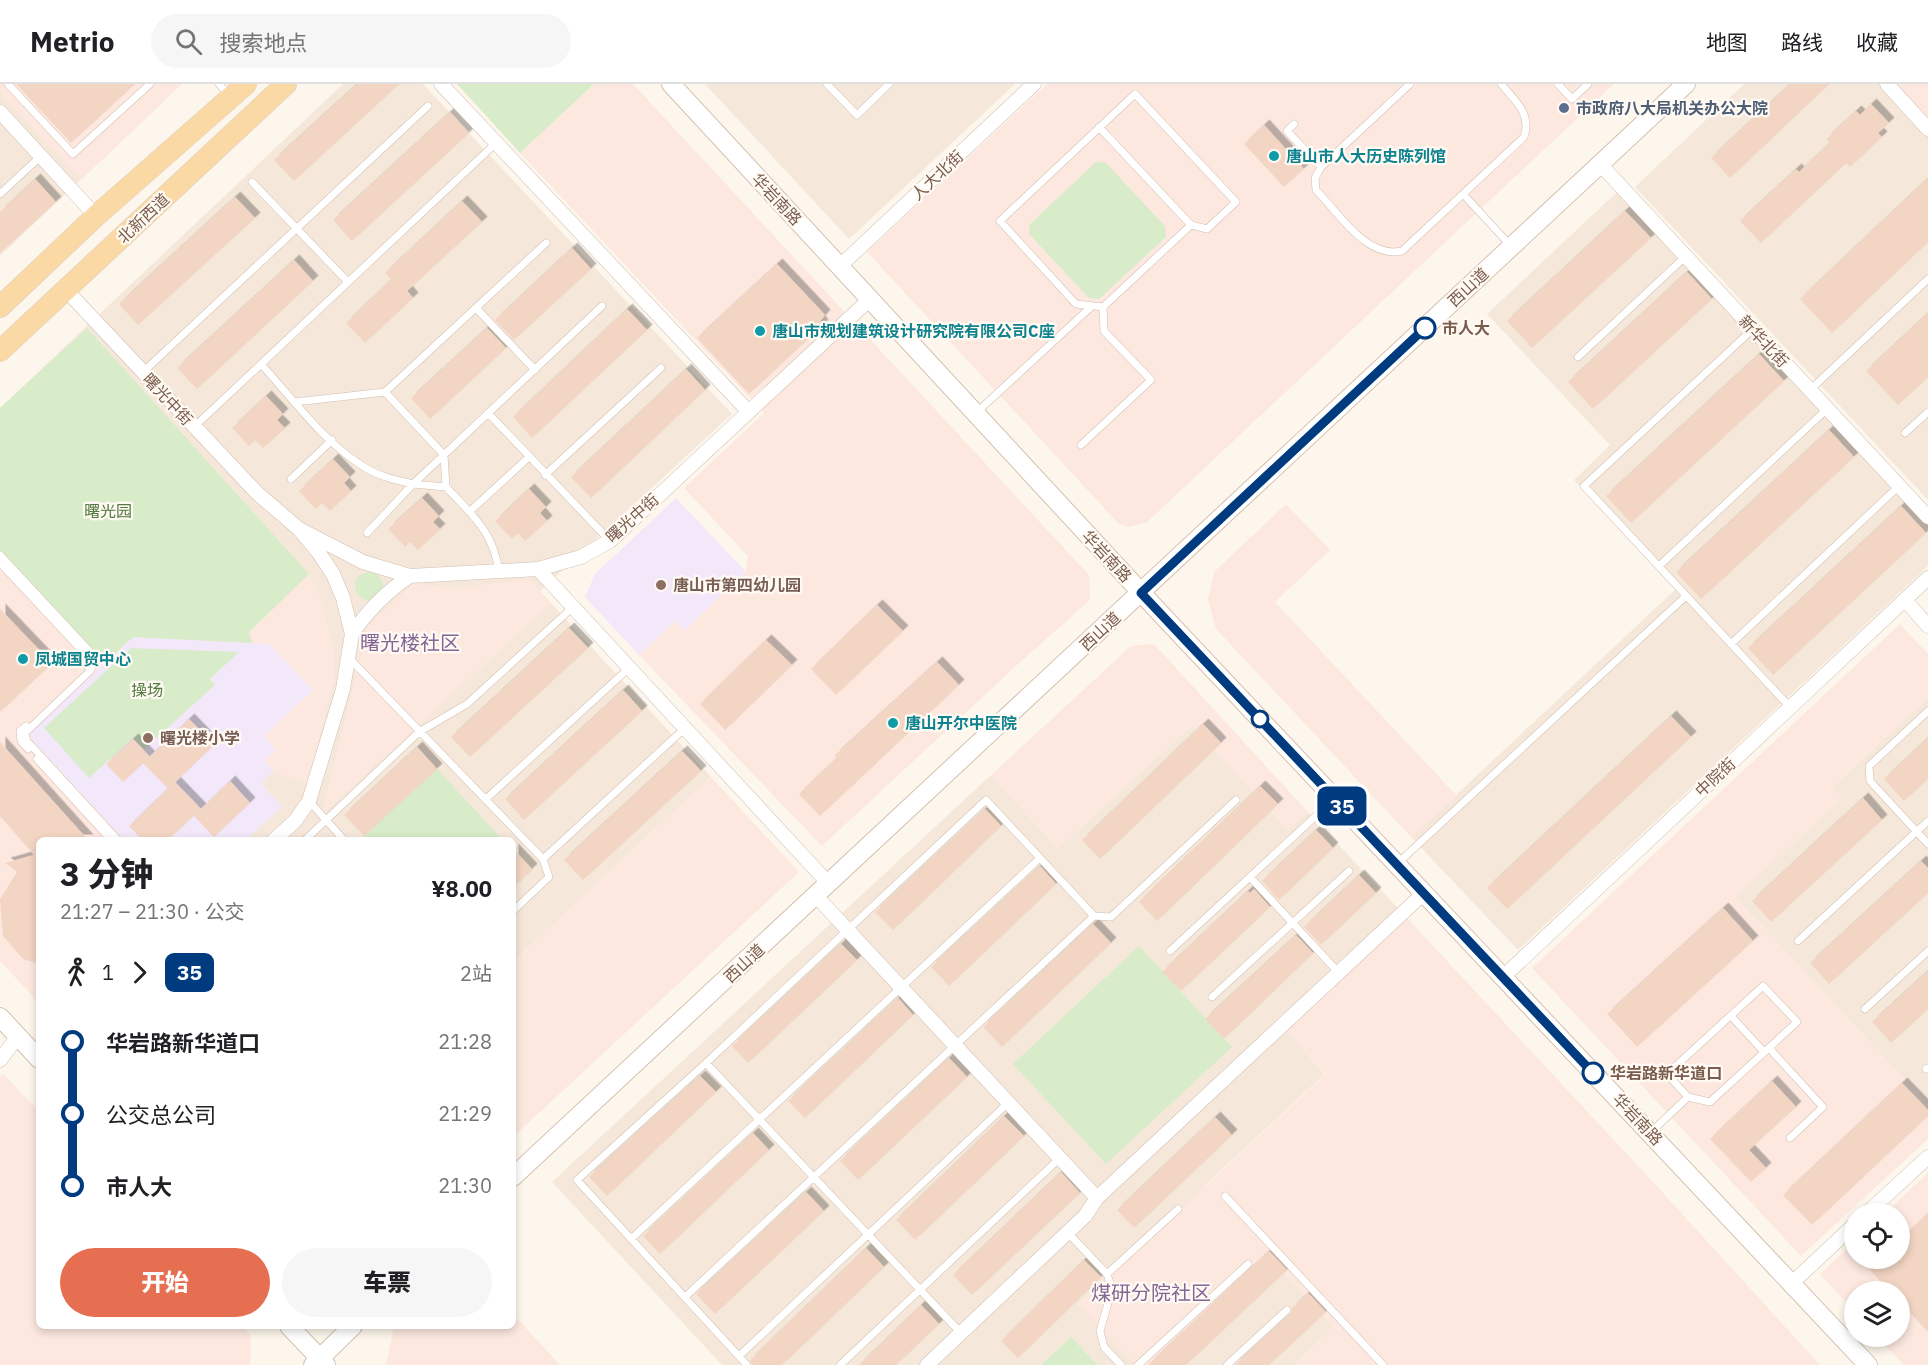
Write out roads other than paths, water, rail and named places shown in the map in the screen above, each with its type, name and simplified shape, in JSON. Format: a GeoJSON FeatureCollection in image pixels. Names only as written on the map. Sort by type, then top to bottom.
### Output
{"type":"FeatureCollection","features":[{"type":"Feature","properties":{"kind":"main road","name":"北新西道"},"geometry":{"type":"LineString","coordinates":[[0,351],[286,84]]}},
{"type":"Feature","properties":{"kind":"main road","name":"北新西道"},"geometry":{"type":"LineString","coordinates":[[0,307],[232,88]]}},
{"type":"Feature","properties":{"kind":"street"},"geometry":{"type":"LineString","coordinates":[[441,84],[748,411]]}},
{"type":"Feature","properties":{"kind":"street","name":"华岩南路"},"geometry":{"type":"LineString","coordinates":[[670,84],[1141,593],[1868,1365]]}},
{"type":"Feature","properties":{"kind":"street","name":"人大北街"},"geometry":{"type":"LineString","coordinates":[[839,267],[1034,84]]}},
{"type":"Feature","properties":{"kind":"street","name":"西山道"},"geometry":{"type":"LineString","coordinates":[[516,1175],[1686,84]]}},
{"type":"Feature","properties":{"kind":"street"},"geometry":{"type":"LineString","coordinates":[[1887,84],[1928,129]]}},
{"type":"Feature","properties":{"kind":"street"},"geometry":{"type":"LineString","coordinates":[[0,112],[96,216]]}},
{"type":"Feature","properties":{"kind":"street","name":"新华北街"},"geometry":{"type":"LineString","coordinates":[[1600,164],[1928,517]]}},
{"type":"Feature","properties":{"kind":"street","name":"曙光中街"},"geometry":{"type":"LineString","coordinates":[[66,290],[257,493],[299,529],[333,574],[343,598],[352,634],[350,659],[309,801],[295,821],[277,837]]}},
{"type":"Feature","properties":{"kind":"street","name":"曙光中街"},"geometry":{"type":"LineString","coordinates":[[299,529],[355,559],[410,576],[499,573],[538,569],[581,557],[610,541],[870,299]]}},
{"type":"Feature","properties":{"kind":"street"},"geometry":{"type":"LineString","coordinates":[[538,569],[685,728],[823,890],[848,930],[1097,1198]]}},
{"type":"Feature","properties":{"kind":"street"},"geometry":{"type":"LineString","coordinates":[[352,634],[364,615],[389,590],[410,576]]}},
{"type":"Feature","properties":{"kind":"street","name":"中院街"},"geometry":{"type":"LineString","coordinates":[[1503,977],[1928,578]]}},
{"type":"Feature","properties":{"kind":"street"},"geometry":{"type":"LineString","coordinates":[[1905,600],[1928,626]]}},
{"type":"Feature","properties":{"kind":"street"},"geometry":{"type":"LineString","coordinates":[[927,1365],[1068,1233],[1085,1216],[1097,1198],[1424,893]]}},
{"type":"Feature","properties":{"kind":"street"},"geometry":{"type":"LineString","coordinates":[[0,1017],[36,1055]]}},
{"type":"Feature","properties":{"kind":"street"},"geometry":{"type":"LineString","coordinates":[[0,1047],[18,1036]]}},
{"type":"Feature","properties":{"kind":"street"},"geometry":{"type":"LineString","coordinates":[[0,1060],[18,1036]]}},
{"type":"Feature","properties":{"kind":"street"},"geometry":{"type":"LineString","coordinates":[[1878,1203],[1928,1156]]}},
{"type":"Feature","properties":{"kind":"street"},"geometry":{"type":"LineString","coordinates":[[1792,1282],[1844,1234]]}},
{"type":"Feature","properties":{"kind":"street"},"geometry":{"type":"LineString","coordinates":[[291,1329],[319,1363],[350,1329]]}},
{"type":"Feature","properties":{"kind":"lane"},"geometry":{"type":"LineString","coordinates":[[8,84],[73,154],[150,84]]}},
{"type":"Feature","properties":{"kind":"lane"},"geometry":{"type":"LineString","coordinates":[[827,84],[856,115],[890,84]]}},
{"type":"Feature","properties":{"kind":"lane"},"geometry":{"type":"LineString","coordinates":[[1410,84],[1321,167],[1315,178],[1316,190],[1368,244],[1379,252],[1391,254],[1402,251],[1524,137],[1527,129],[1520,105],[1501,84]]}},
{"type":"Feature","properties":{"kind":"lane"},"geometry":{"type":"LineString","coordinates":[[1558,84],[1572,99],[1588,84]]}},
{"type":"Feature","properties":{"kind":"lane"},"geometry":{"type":"LineString","coordinates":[[1100,127],[1191,225],[1208,228],[1236,202],[1135,94],[1000,221],[1076,304],[1103,307],[1191,225]]}},
{"type":"Feature","properties":{"kind":"lane"},"geometry":{"type":"LineString","coordinates":[[143,372],[428,106]]}},
{"type":"Feature","properties":{"kind":"lane"},"geometry":{"type":"LineString","coordinates":[[1294,124],[1287,131],[1321,167]]}},
{"type":"Feature","properties":{"kind":"lane"},"geometry":{"type":"LineString","coordinates":[[194,427],[496,143]]}},
{"type":"Feature","properties":{"kind":"lane"},"geometry":{"type":"LineString","coordinates":[[0,194],[41,156]]}},
{"type":"Feature","properties":{"kind":"lane"},"geometry":{"type":"LineString","coordinates":[[252,182],[348,282]]}},
{"type":"Feature","properties":{"kind":"lane"},"geometry":{"type":"LineString","coordinates":[[1463,194],[1512,247]]}},
{"type":"Feature","properties":{"kind":"lane"},"geometry":{"type":"LineString","coordinates":[[295,402],[385,392],[546,243]]}},
{"type":"Feature","properties":{"kind":"lane"},"geometry":{"type":"LineString","coordinates":[[1578,357],[1686,256]]}},
{"type":"Feature","properties":{"kind":"lane"},"geometry":{"type":"LineString","coordinates":[[1810,390],[1928,279]]}},
{"type":"Feature","properties":{"kind":"lane"},"geometry":{"type":"LineString","coordinates":[[367,533],[413,484],[602,306]]}},
{"type":"Feature","properties":{"kind":"lane"},"geometry":{"type":"LineString","coordinates":[[975,414],[1092,306]]}},
{"type":"Feature","properties":{"kind":"lane"},"geometry":{"type":"LineString","coordinates":[[1081,445],[1151,380],[1104,331],[1103,307]]}},
{"type":"Feature","properties":{"kind":"lane"},"geometry":{"type":"LineString","coordinates":[[476,308],[535,370]]}},
{"type":"Feature","properties":{"kind":"lane"},"geometry":{"type":"LineString","coordinates":[[1753,329],[1584,486],[1790,707]]}},
{"type":"Feature","properties":{"kind":"lane"},"geometry":{"type":"LineString","coordinates":[[261,364],[332,440],[361,466],[387,478],[413,484],[446,487]]}},
{"type":"Feature","properties":{"kind":"lane"},"geometry":{"type":"LineString","coordinates":[[545,475],[661,368]]}},
{"type":"Feature","properties":{"kind":"lane"},"geometry":{"type":"LineString","coordinates":[[385,392],[444,455],[446,487],[489,534],[496,551],[499,573]]}},
{"type":"Feature","properties":{"kind":"lane"},"geometry":{"type":"LineString","coordinates":[[1659,566],[1827,409]]}},
{"type":"Feature","properties":{"kind":"lane"},"geometry":{"type":"LineString","coordinates":[[1905,433],[1928,412]]}},
{"type":"Feature","properties":{"kind":"lane"},"geometry":{"type":"LineString","coordinates":[[489,414],[610,541]]}},
{"type":"Feature","properties":{"kind":"lane"},"geometry":{"type":"LineString","coordinates":[[291,479],[332,440]]}},
{"type":"Feature","properties":{"kind":"lane"},"geometry":{"type":"LineString","coordinates":[[469,512],[529,457]]}},
{"type":"Feature","properties":{"kind":"lane"},"geometry":{"type":"LineString","coordinates":[[1731,644],[1899,486]]}},
{"type":"Feature","properties":{"kind":"lane"},"geometry":{"type":"LineString","coordinates":[[0,555],[94,656],[91,670],[25,733],[27,741],[115,837]]}},
{"type":"Feature","properties":{"kind":"lane"},"geometry":{"type":"LineString","coordinates":[[0,563],[89,658],[87,668],[21,731],[21,741],[108,837]]}},
{"type":"Feature","properties":{"kind":"lane"},"geometry":{"type":"LineString","coordinates":[[1397,864],[1686,596]]}},
{"type":"Feature","properties":{"kind":"lane"},"geometry":{"type":"LineString","coordinates":[[308,837],[419,732],[467,704],[573,607]]}},
{"type":"Feature","properties":{"kind":"lane"},"geometry":{"type":"LineString","coordinates":[[350,659],[543,860],[549,877],[516,907]]}},
{"type":"Feature","properties":{"kind":"lane"},"geometry":{"type":"LineString","coordinates":[[486,799],[629,668]]}},
{"type":"Feature","properties":{"kind":"lane"},"geometry":{"type":"LineString","coordinates":[[1928,711],[1869,766],[1870,781],[1928,844]]}},
{"type":"Feature","properties":{"kind":"lane"},"geometry":{"type":"LineString","coordinates":[[543,860],[685,728]]}},
{"type":"Feature","properties":{"kind":"lane"},"geometry":{"type":"LineString","coordinates":[[1170,951],[1335,798]]}},
{"type":"Feature","properties":{"kind":"lane"},"geometry":{"type":"LineString","coordinates":[[747,1365],[577,1180],[706,1063],[986,800],[1094,916],[1111,917],[1236,800]]}},
{"type":"Feature","properties":{"kind":"lane"},"geometry":{"type":"LineString","coordinates":[[309,801],[341,837]]}},
{"type":"Feature","properties":{"kind":"lane"},"geometry":{"type":"LineString","coordinates":[[1798,941],[1928,821]]}},
{"type":"Feature","properties":{"kind":"lane"},"geometry":{"type":"LineString","coordinates":[[515,837],[519,833]]}},
{"type":"Feature","properties":{"kind":"lane"},"geometry":{"type":"LineString","coordinates":[[631,1239],[1040,858]]}},
{"type":"Feature","properties":{"kind":"lane"},"geometry":{"type":"LineString","coordinates":[[1212,997],[1349,871]]}},
{"type":"Feature","properties":{"kind":"lane"},"geometry":{"type":"LineString","coordinates":[[1250,878],[1338,973]]}},
{"type":"Feature","properties":{"kind":"lane"},"geometry":{"type":"LineString","coordinates":[[685,1297],[1094,916]]}},
{"type":"Feature","properties":{"kind":"lane"},"geometry":{"type":"LineString","coordinates":[[1866,1009],[1928,951]]}},
{"type":"Feature","properties":{"kind":"lane"},"geometry":{"type":"LineString","coordinates":[[1763,986],[1797,1022],[1766,1050],[1710,1102],[1688,1097],[1667,1074],[1763,986]]}},
{"type":"Feature","properties":{"kind":"lane"},"geometry":{"type":"LineString","coordinates":[[1731,1016],[1823,1107],[1790,1138]]}},
{"type":"Feature","properties":{"kind":"lane"},"geometry":{"type":"LineString","coordinates":[[706,1063],[961,1333]]}},
{"type":"Feature","properties":{"kind":"lane"},"geometry":{"type":"LineString","coordinates":[[1650,1133],[1688,1097]]}},
{"type":"Feature","properties":{"kind":"lane"},"geometry":{"type":"LineString","coordinates":[[739,1356],[1008,1103]]}},
{"type":"Feature","properties":{"kind":"lane"},"geometry":{"type":"LineString","coordinates":[[840,1365],[1060,1158]]}},
{"type":"Feature","properties":{"kind":"lane"},"geometry":{"type":"LineString","coordinates":[[1225,1196],[1383,1365]]}},
{"type":"Feature","properties":{"kind":"lane"},"geometry":{"type":"LineString","coordinates":[[1107,1274],[1178,1209]]}},
{"type":"Feature","properties":{"kind":"lane"},"geometry":{"type":"LineString","coordinates":[[1068,1233],[1107,1274],[1112,1289],[1100,1331],[1104,1347],[1121,1365]]}},
{"type":"Feature","properties":{"kind":"lane"},"geometry":{"type":"LineString","coordinates":[[1138,1365],[1248,1264]]}},
{"type":"Feature","properties":{"kind":"lane"},"geometry":{"type":"LineString","coordinates":[[1227,1365],[1287,1310]]}},
{"type":"Feature","properties":{"kind":"place","name":"市政府八大局机关办公大院"},"geometry":{"type":"Point","coordinates":[1564,108]}},
{"type":"Feature","properties":{"kind":"place","name":"唐山市人大历史陈列馆"},"geometry":{"type":"Point","coordinates":[1274,156]}},
{"type":"Feature","properties":{"kind":"place","name":"市人大"},"geometry":{"type":"Point","coordinates":[1425,328]}},
{"type":"Feature","properties":{"kind":"place","name":"唐山市规划建筑设计研究院有限公司C座"},"geometry":{"type":"Point","coordinates":[760,331]}},
{"type":"Feature","properties":{"kind":"place","name":"唐山市第四幼儿园"},"geometry":{"type":"Point","coordinates":[661,585]}},
{"type":"Feature","properties":{"kind":"place","name":"凤城国贸中心"},"geometry":{"type":"Point","coordinates":[23,659]}},
{"type":"Feature","properties":{"kind":"place","name":"唐山开尔中医院"},"geometry":{"type":"Point","coordinates":[893,723]}},
{"type":"Feature","properties":{"kind":"place","name":"曙光楼小学"},"geometry":{"type":"Point","coordinates":[148,738]}},
{"type":"Feature","properties":{"kind":"place","name":"华岩路新华道口"},"geometry":{"type":"Point","coordinates":[1593,1073]}},
{"type":"Feature","properties":{"kind":"district","name":"曙光楼社区"},"geometry":{"type":"Point","coordinates":[410,643]}},
{"type":"Feature","properties":{"kind":"district","name":"煤研分院社区"},"geometry":{"type":"Point","coordinates":[1151,1293]}},
{"type":"Feature","properties":{"kind":"park label","name":"曙光园"},"geometry":{"type":"Point","coordinates":[108,511]}},
{"type":"Feature","properties":{"kind":"park label","name":"操场"},"geometry":{"type":"Point","coordinates":[147,690]}}]}
